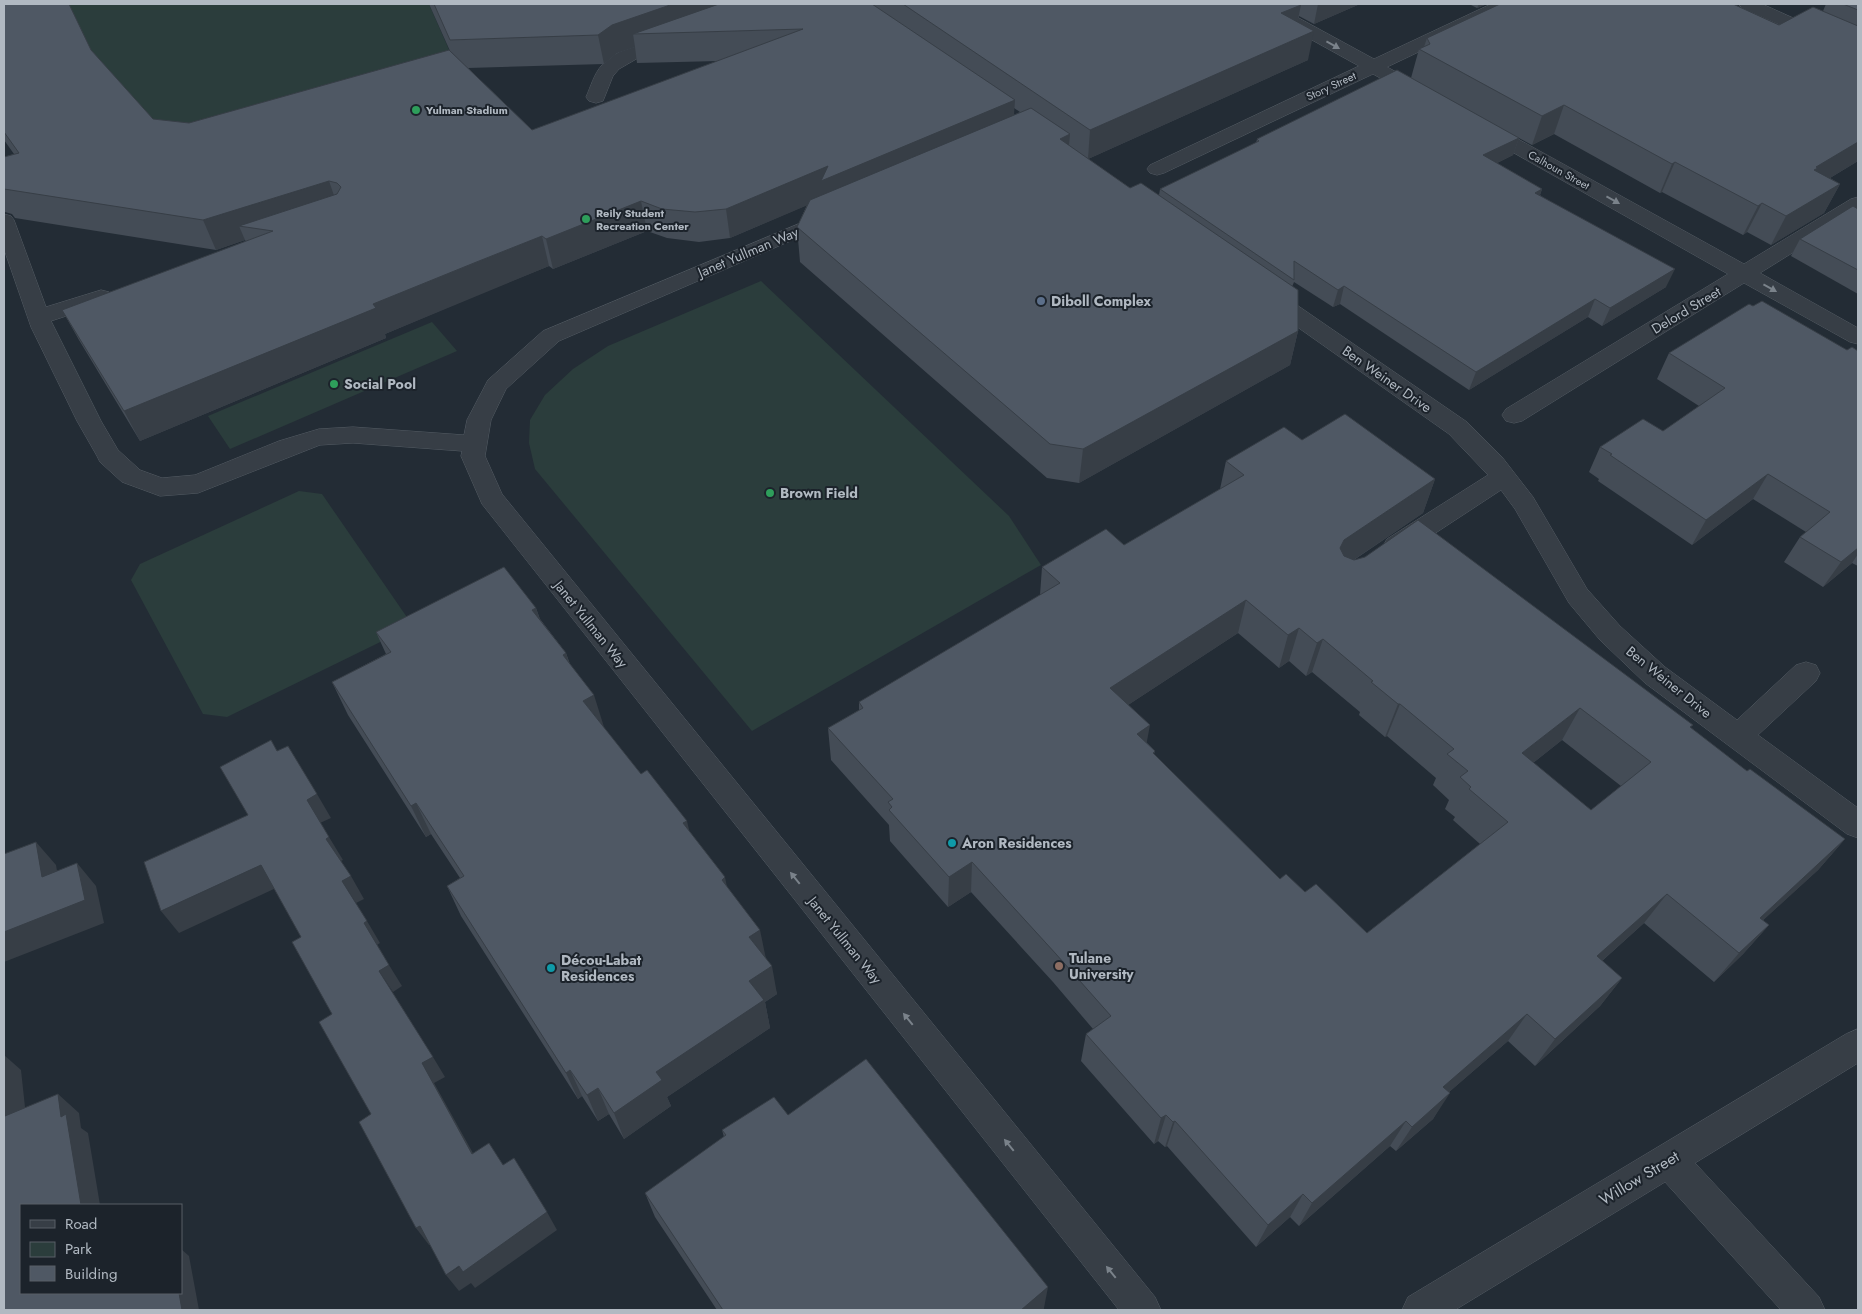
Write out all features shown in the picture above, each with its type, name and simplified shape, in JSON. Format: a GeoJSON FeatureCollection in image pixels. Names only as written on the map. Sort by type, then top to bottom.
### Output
{"type":"FeatureCollection","features":[{"type":"Feature","properties":{"kind":"street"},"geometry":{"type":"LineString","coordinates":[[1260,4],[1433,100]]}},
{"type":"Feature","properties":{"kind":"street","name":"Story Street"},"geometry":{"type":"LineString","coordinates":[[1157,169],[1505,4]]}},
{"type":"Feature","properties":{"kind":"street"},"geometry":{"type":"LineString","coordinates":[[1748,4],[1858,54]]}},
{"type":"Feature","properties":{"kind":"street"},"geometry":{"type":"LineString","coordinates":[[596,97],[604,76],[612,66],[625,58],[688,36]]}},
{"type":"Feature","properties":{"kind":"street","name":"Calhoun Street"},"geometry":{"type":"LineString","coordinates":[[1468,120],[1858,337]]}},
{"type":"Feature","properties":{"kind":"street","name":"Delord Street"},"geometry":{"type":"LineString","coordinates":[[1514,415],[1858,204]]}},
{"type":"Feature","properties":{"kind":"street","name":"Janet Yullman Way"},"geometry":{"type":"LineString","coordinates":[[851,208],[551,336],[496,385],[479,420],[473,456],[490,498],[1142,1310]]}},
{"type":"Feature","properties":{"kind":"street"},"geometry":{"type":"LineString","coordinates":[[4,220],[39,317],[89,421],[109,456],[131,476],[160,487],[198,484],[288,447],[320,437],[353,435],[475,444]]}},
{"type":"Feature","properties":{"kind":"street","name":"Ben Weiner Drive"},"geometry":{"type":"LineString","coordinates":[[1253,286],[1458,428],[1524,503],[1578,596],[1610,633],[1655,675],[1858,825]]}},
{"type":"Feature","properties":{"kind":"street"},"geometry":{"type":"LineString","coordinates":[[39,317],[122,290]]}},
{"type":"Feature","properties":{"kind":"street"},"geometry":{"type":"LineString","coordinates":[[1375,560],[1503,477]]}},
{"type":"Feature","properties":{"kind":"street"},"geometry":{"type":"LineString","coordinates":[[1738,736],[1806,674]]}},
{"type":"Feature","properties":{"kind":"street","name":"Willow Street"},"geometry":{"type":"LineString","coordinates":[[1421,1310],[1858,1045]]}},
{"type":"Feature","properties":{"kind":"street"},"geometry":{"type":"LineString","coordinates":[[1669,1160],[1806,1310]]}},
{"type":"Feature","properties":{"kind":"green space"},"geometry":{"type":"Polygon","coordinates":[[[68,4],[429,4],[457,68],[166,148],[104,79],[68,4]]]}},
{"type":"Feature","properties":{"kind":"green space","name":"Brown Field"},"geometry":{"type":"Polygon","coordinates":[[[761,281],[1009,516],[1041,565],[752,731],[535,469],[529,443],[530,420],[545,395],[573,369],[608,346],[761,281]]]}},
{"type":"Feature","properties":{"kind":"green space","name":"Social Pool"},"geometry":{"type":"Polygon","coordinates":[[[432,322],[457,351],[230,449],[208,416],[432,322]]]}},
{"type":"Feature","properties":{"kind":"green space"},"geometry":{"type":"Polygon","coordinates":[[[299,491],[322,494],[413,626],[227,717],[203,714],[131,580],[140,564],[299,491]]]}},
{"type":"Feature","properties":{"kind":"building"},"geometry":{"type":"Polygon","coordinates":[[[4,4],[69,4],[91,50],[153,119],[189,123],[449,50],[532,130],[803,29],[633,34],[719,4],[872,4],[1015,100],[821,181],[828,166],[726,209],[695,212],[662,209],[641,201],[546,239],[542,236],[373,304],[376,308],[124,411],[62,310],[273,231],[239,226],[337,194],[341,187],[337,183],[329,181],[203,220],[4,189],[4,157],[19,153],[4,132],[4,4]]]}},
{"type":"Feature","properties":{"kind":"building"},"geometry":{"type":"Polygon","coordinates":[[[434,4],[673,4],[612,25],[598,35],[450,40],[434,4]]]}},
{"type":"Feature","properties":{"kind":"building"},"geometry":{"type":"Polygon","coordinates":[[[903,4],[1299,4],[1301,5],[1281,13],[1314,31],[1090,130],[903,4]]]}},
{"type":"Feature","properties":{"kind":"building"},"geometry":{"type":"Polygon","coordinates":[[[1500,4],[1733,4],[1779,25],[1813,7],[1858,26],[1858,142],[1814,170],[1840,184],[1786,216],[1762,203],[1758,206],[1675,162],[1672,164],[1564,105],[1542,116],[1419,49],[1430,44],[1427,38],[1500,4]]]}},
{"type":"Feature","properties":{"kind":"building"},"geometry":{"type":"Polygon","coordinates":[[[1843,4],[1858,4],[1858,10],[1843,4]]]}},
{"type":"Feature","properties":{"kind":"building"},"geometry":{"type":"Polygon","coordinates":[[[1397,70],[1519,138],[1483,155],[1542,189],[1535,193],[1675,269],[1610,308],[1595,299],[1476,372],[1344,286],[1338,290],[1294,261],[1294,280],[1160,189],[1259,141],[1257,139],[1397,70]]]}},
{"type":"Feature","properties":{"kind":"building","name":"Diboll Complex"},"geometry":{"type":"Polygon","coordinates":[[[1031,108],[1070,134],[1060,139],[1130,188],[1141,183],[1298,290],[1298,331],[1083,449],[1050,444],[797,227],[810,200],[1031,108]]]}},
{"type":"Feature","properties":{"kind":"building"},"geometry":{"type":"Polygon","coordinates":[[[1853,206],[1858,209],[1858,270],[1800,239],[1853,206]]]}},
{"type":"Feature","properties":{"kind":"building"},"geometry":{"type":"Polygon","coordinates":[[[1762,301],[1847,350],[1852,347],[1858,351],[1858,548],[1841,562],[1800,537],[1830,512],[1768,474],[1706,520],[1600,447],[1643,419],[1663,431],[1725,388],[1669,353],[1749,304],[1753,306],[1762,301]]]}},
{"type":"Feature","properties":{"kind":"building","name":"Aron Residences"},"geometry":{"type":"Polygon","coordinates":[[[1345,414],[1435,479],[1344,540],[1340,548],[1344,556],[1354,560],[1365,557],[1418,520],[1693,725],[1690,727],[1747,771],[1750,769],[1845,839],[1760,918],[1769,925],[1739,953],[1667,894],[1597,956],[1622,978],[1555,1039],[1527,1014],[1443,1087],[1450,1093],[1412,1127],[1406,1121],[1312,1203],[1303,1194],[1268,1225],[1175,1121],[1173,1122],[1166,1115],[1161,1118],[1086,1034],[1111,1016],[972,862],[949,877],[889,810],[892,807],[888,802],[893,799],[828,728],[863,708],[859,702],[1060,583],[1042,567],[1106,529],[1124,545],[1244,475],[1226,461],[1284,427],[1302,440],[1345,414]],[[1246,600],[1110,688],[1150,725],[1137,734],[1155,751],[1153,753],[1280,879],[1286,874],[1305,892],[1316,884],[1367,933],[1508,822],[1469,789],[1471,787],[1460,777],[1468,771],[1447,754],[1454,749],[1371,682],[1373,681],[1323,639],[1317,643],[1299,628],[1288,635],[1246,600]],[[1580,708],[1522,753],[1591,810],[1651,762],[1580,708]]]}},
{"type":"Feature","properties":{"kind":"building"},"geometry":{"type":"Polygon","coordinates":[[[504,567],[536,608],[532,610],[566,653],[563,655],[594,695],[583,701],[641,774],[647,770],[687,821],[683,823],[725,877],[722,880],[760,930],[749,937],[772,966],[749,981],[764,1000],[656,1072],[662,1080],[614,1113],[598,1088],[587,1095],[570,1070],[566,1073],[447,886],[464,876],[416,803],[411,806],[332,682],[391,652],[376,632],[504,567]]]}},
{"type":"Feature","properties":{"kind":"building"},"geometry":{"type":"Polygon","coordinates":[[[271,740],[277,751],[288,746],[317,794],[307,800],[329,837],[326,839],[351,876],[342,881],[367,921],[364,923],[389,965],[379,971],[433,1057],[422,1063],[472,1154],[489,1143],[503,1165],[514,1158],[547,1212],[463,1272],[459,1266],[446,1275],[420,1226],[416,1228],[359,1122],[371,1114],[319,1022],[332,1014],[292,942],[301,937],[261,865],[161,911],[144,862],[248,815],[220,767],[271,740]]]}},
{"type":"Feature","properties":{"kind":"building"},"geometry":{"type":"Polygon","coordinates":[[[36,842],[42,877],[77,863],[85,900],[4,932],[4,854],[36,842]]]}},
{"type":"Feature","properties":{"kind":"building"},"geometry":{"type":"Polygon","coordinates":[[[866,1059],[1048,1287],[1021,1310],[723,1310],[645,1193],[726,1135],[722,1130],[774,1097],[788,1115],[866,1059]]]}},
{"type":"Feature","properties":{"kind":"building"},"geometry":{"type":"Polygon","coordinates":[[[58,1094],[61,1117],[66,1114],[81,1204],[20,1204],[20,1294],[179,1294],[182,1310],[4,1310],[4,1104],[5,1116],[58,1094]]]}},
{"type":"Feature","properties":{"kind":"place","name":"Yulman Stadium"},"geometry":{"type":"Point","coordinates":[416,110]}},
{"type":"Feature","properties":{"kind":"place","name":"Reily Student Recreation Center"},"geometry":{"type":"Point","coordinates":[586,219]}},
{"type":"Feature","properties":{"kind":"place","name":"Diboll Complex"},"geometry":{"type":"Point","coordinates":[1041,301]}},
{"type":"Feature","properties":{"kind":"place","name":"Social Pool"},"geometry":{"type":"Point","coordinates":[334,384]}},
{"type":"Feature","properties":{"kind":"place","name":"Brown Field"},"geometry":{"type":"Point","coordinates":[770,493]}},
{"type":"Feature","properties":{"kind":"place","name":"Aron Residences"},"geometry":{"type":"Point","coordinates":[952,843]}},
{"type":"Feature","properties":{"kind":"place","name":"Tulane University"},"geometry":{"type":"Point","coordinates":[1059,966]}},
{"type":"Feature","properties":{"kind":"place","name":"Décou-Labat Residences"},"geometry":{"type":"Point","coordinates":[551,968]}}]}
